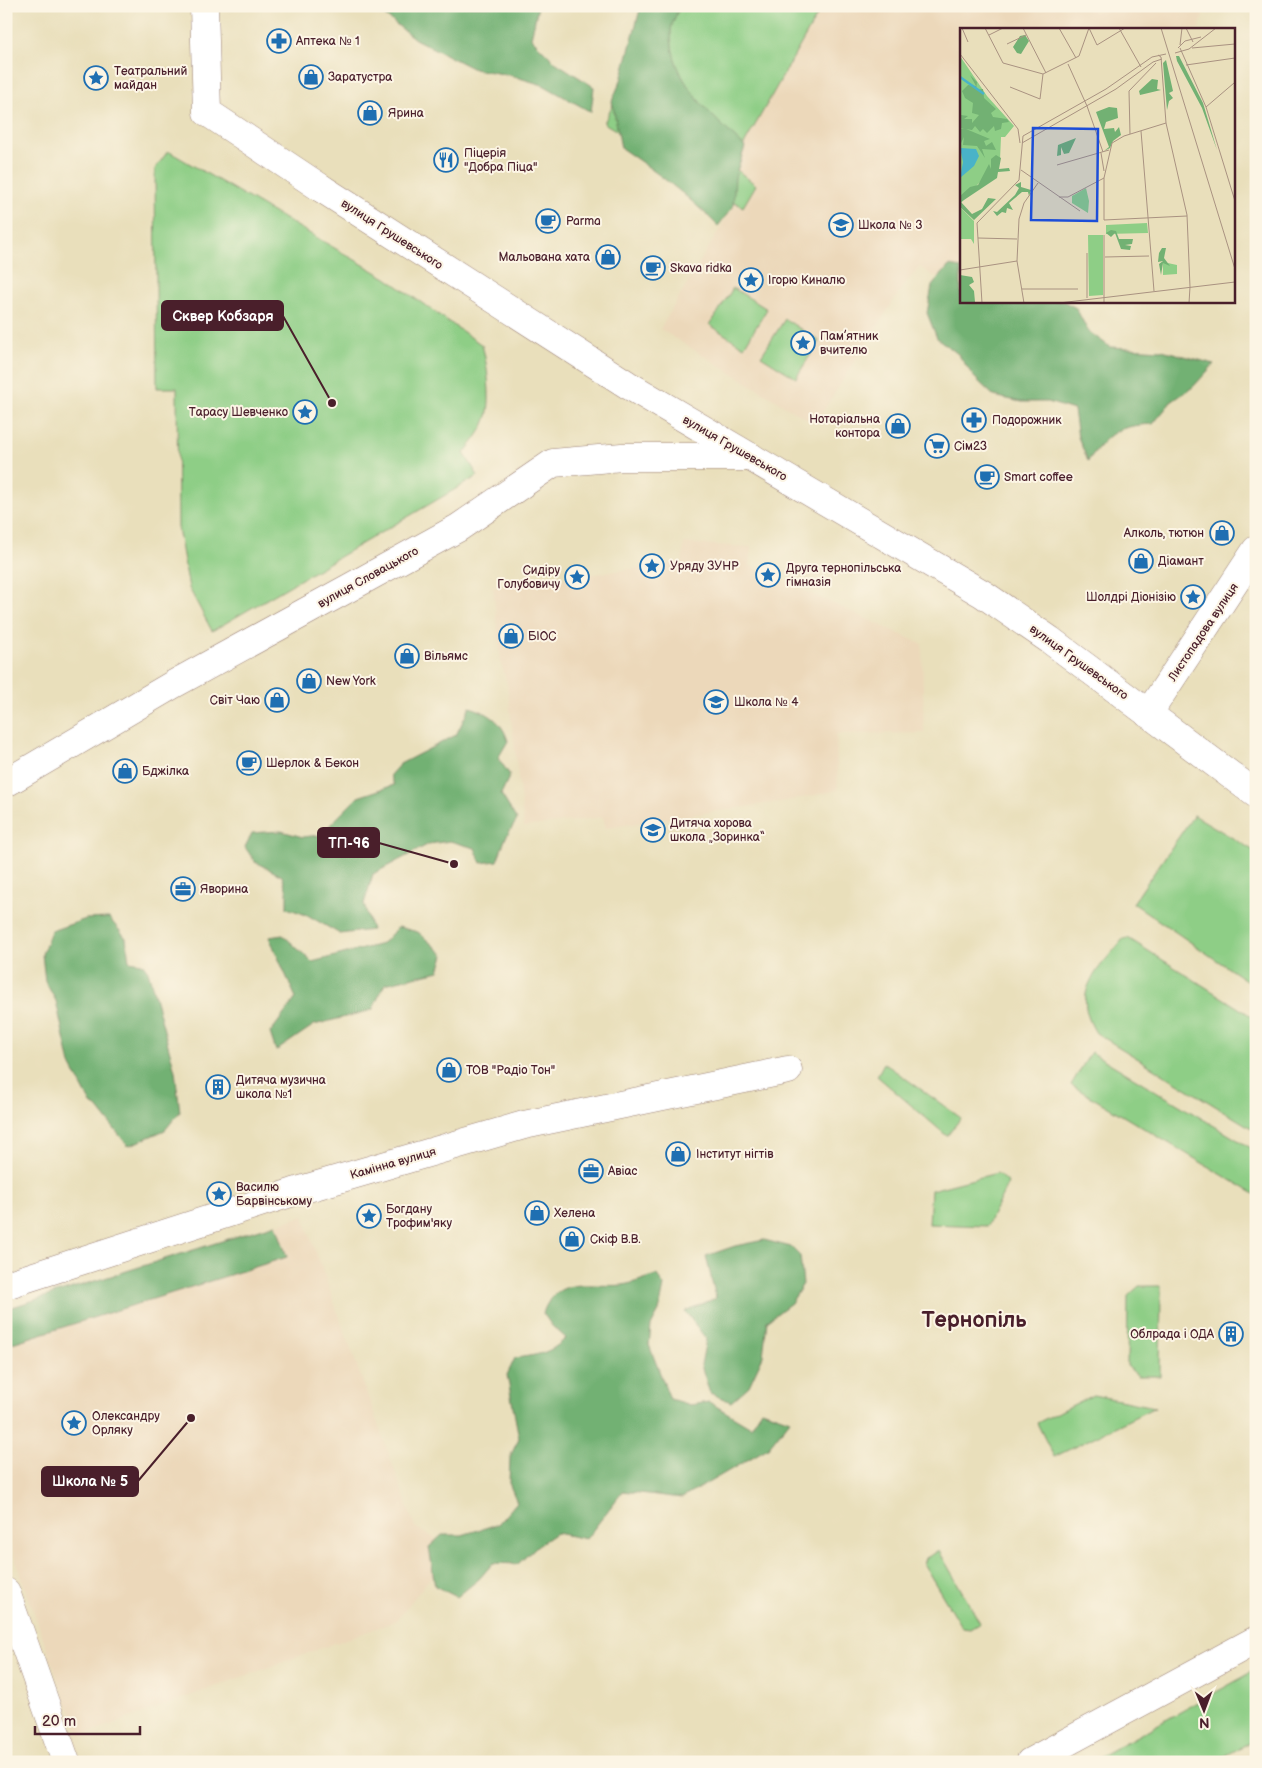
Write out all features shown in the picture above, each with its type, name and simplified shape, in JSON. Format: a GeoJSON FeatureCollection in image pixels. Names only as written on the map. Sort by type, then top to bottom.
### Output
{"type":"FeatureCollection","features":[{"type":"Feature","properties":{"kind":"street","name":"вулиця Грушевського"},"geometry":{"type":"LineString","coordinates":[[204,6],[207,112],[320,188],[628,385],[983,594],[1256,794]]}},
{"type":"Feature","properties":{"kind":"street","name":"вулиця Словацького"},"geometry":{"type":"LineString","coordinates":[[6,782],[174,684],[458,528],[553,462],[622,457],[751,457]]}},
{"type":"Feature","properties":{"kind":"street","name":"Листопадова вулиця"},"geometry":{"type":"LineString","coordinates":[[1148,714],[1256,550]]}},
{"type":"Feature","properties":{"kind":"street","name":"Камінна вулиця"},"geometry":{"type":"LineString","coordinates":[[6,1285],[294,1192],[524,1125],[788,1070]]}},
{"type":"Feature","properties":{"kind":"street"},"geometry":{"type":"LineString","coordinates":[[6,1592],[66,1762]]}},
{"type":"Feature","properties":{"kind":"street"},"geometry":{"type":"LineString","coordinates":[[1030,1762],[1256,1640]]}},
{"type":"Feature","properties":{"kind":"shaded area","name":"Школа № 3"},"geometry":{"type":"Polygon","coordinates":[[[659,6],[1206,6],[1199,28],[960,28],[960,293],[920,267],[903,286],[815,424],[660,329],[735,203],[604,123],[659,6]]]}},
{"type":"Feature","properties":{"kind":"shaded area","name":"Школа № 4"},"geometry":{"type":"Polygon","coordinates":[[[684,543],[751,547],[750,566],[922,644],[924,733],[836,734],[838,790],[792,800],[606,828],[603,817],[524,827],[507,684],[501,663],[493,588],[682,562],[684,543]]]}},
{"type":"Feature","properties":{"kind":"shaded area"},"geometry":{"type":"Polygon","coordinates":[[[303,1216],[415,1527],[453,1549],[396,1621],[80,1736],[6,1534],[6,1309],[303,1216]]]}},
{"type":"Feature","properties":{"kind":"green space"},"geometry":{"type":"Polygon","coordinates":[[[384,6],[538,6],[531,38],[555,62],[594,87],[591,112],[543,85],[509,75],[474,69],[415,39],[378,10],[384,6]]]}},
{"type":"Feature","properties":{"kind":"green space"},"geometry":{"type":"Polygon","coordinates":[[[641,6],[680,6],[671,31],[673,49],[685,82],[719,123],[745,147],[735,177],[733,207],[718,226],[671,184],[621,148],[612,101],[621,80],[641,6]]]}},
{"type":"Feature","properties":{"kind":"green space"},"geometry":{"type":"Polygon","coordinates":[[[659,6],[845,6],[842,9],[819,12],[732,166],[756,185],[743,207],[604,123],[659,6]]]}},
{"type":"Feature","properties":{"kind":"green space"},"geometry":{"type":"Polygon","coordinates":[[[168,151],[386,278],[482,345],[488,381],[489,400],[487,416],[480,431],[464,453],[478,476],[212,631],[189,588],[178,528],[177,388],[157,388],[155,169],[168,151]]]}},
{"type":"Feature","properties":{"kind":"green space"},"geometry":{"type":"Polygon","coordinates":[[[949,266],[960,268],[960,302],[1065,302],[1076,308],[1088,331],[1110,347],[1162,350],[1214,364],[1193,387],[1171,402],[1153,424],[1131,427],[1115,432],[1102,443],[1088,461],[1078,437],[1074,410],[1048,402],[1021,402],[994,396],[974,377],[958,354],[937,338],[927,313],[932,286],[949,266]]]}},
{"type":"Feature","properties":{"kind":"green space"},"geometry":{"type":"Polygon","coordinates":[[[733,288],[767,309],[744,347],[710,325],[733,288]]]}},
{"type":"Feature","properties":{"kind":"green space"},"geometry":{"type":"Polygon","coordinates":[[[785,319],[819,341],[796,378],[761,356],[785,319]]]}},
{"type":"Feature","properties":{"kind":"green space"},"geometry":{"type":"Polygon","coordinates":[[[470,707],[494,719],[502,728],[508,741],[498,758],[510,775],[501,794],[517,820],[506,837],[497,861],[481,863],[475,848],[450,841],[429,844],[373,874],[364,904],[372,930],[340,934],[309,916],[287,908],[287,891],[282,876],[255,862],[245,847],[252,833],[281,831],[303,837],[320,835],[358,797],[394,785],[390,775],[400,764],[456,735],[470,707]]]}},
{"type":"Feature","properties":{"kind":"green space"},"geometry":{"type":"Polygon","coordinates":[[[1194,815],[1256,852],[1256,987],[1133,903],[1194,815]]]}},
{"type":"Feature","properties":{"kind":"green space"},"geometry":{"type":"Polygon","coordinates":[[[109,918],[126,938],[129,961],[142,963],[148,971],[175,1071],[180,1112],[165,1130],[128,1146],[97,1107],[91,1104],[70,1064],[56,1001],[45,981],[42,954],[51,931],[86,919],[109,918]]]}},
{"type":"Feature","properties":{"kind":"green space"},"geometry":{"type":"Polygon","coordinates":[[[398,927],[418,932],[444,955],[439,971],[385,984],[372,1010],[314,1025],[276,1051],[270,1033],[296,998],[269,937],[283,935],[312,962],[382,944],[398,927]]]}},
{"type":"Feature","properties":{"kind":"green space"},"geometry":{"type":"Polygon","coordinates":[[[1128,938],[1256,1019],[1256,1131],[1096,1033],[1089,1018],[1086,993],[1096,972],[1123,939],[1128,938]]]}},
{"type":"Feature","properties":{"kind":"green space"},"geometry":{"type":"Polygon","coordinates":[[[1091,1052],[1256,1151],[1256,1195],[1071,1085],[1091,1052]]]}},
{"type":"Feature","properties":{"kind":"green space"},"geometry":{"type":"Polygon","coordinates":[[[884,1063],[961,1118],[947,1136],[877,1076],[884,1063]]]}},
{"type":"Feature","properties":{"kind":"green space"},"geometry":{"type":"Polygon","coordinates":[[[997,1173],[1008,1183],[987,1226],[929,1224],[931,1190],[997,1173]]]}},
{"type":"Feature","properties":{"kind":"green space"},"geometry":{"type":"Polygon","coordinates":[[[276,1224],[287,1257],[6,1345],[6,1309],[276,1224]]]}},
{"type":"Feature","properties":{"kind":"green space"},"geometry":{"type":"Polygon","coordinates":[[[764,1240],[791,1247],[800,1256],[803,1284],[791,1303],[767,1321],[763,1356],[749,1386],[731,1402],[710,1393],[701,1365],[706,1339],[685,1311],[716,1298],[706,1256],[735,1246],[764,1240]]]}},
{"type":"Feature","properties":{"kind":"green space"},"geometry":{"type":"Polygon","coordinates":[[[657,1275],[664,1286],[659,1311],[651,1326],[649,1345],[670,1399],[690,1405],[709,1402],[751,1427],[762,1410],[790,1420],[768,1448],[682,1498],[623,1491],[586,1539],[556,1533],[538,1545],[518,1564],[493,1563],[479,1579],[457,1597],[435,1586],[429,1547],[442,1535],[462,1535],[498,1524],[517,1502],[509,1483],[510,1457],[519,1438],[507,1375],[515,1358],[549,1351],[566,1338],[552,1326],[543,1313],[549,1301],[566,1288],[587,1285],[623,1285],[657,1275]]]}},
{"type":"Feature","properties":{"kind":"green space"},"geometry":{"type":"Polygon","coordinates":[[[1139,1286],[1161,1286],[1160,1376],[1138,1376],[1127,1366],[1128,1296],[1139,1286]]]}},
{"type":"Feature","properties":{"kind":"green space"},"geometry":{"type":"Polygon","coordinates":[[[1093,1395],[1155,1407],[1054,1457],[1037,1423],[1093,1395]]]}},
{"type":"Feature","properties":{"kind":"green space"},"geometry":{"type":"Polygon","coordinates":[[[939,1551],[980,1623],[970,1629],[962,1628],[924,1565],[926,1558],[939,1551]]]}},
{"type":"Feature","properties":{"kind":"green space"},"geometry":{"type":"Polygon","coordinates":[[[1256,1670],[1256,1739],[1214,1762],[1090,1762],[1256,1670]]]}},
{"type":"Feature","properties":{"kind":"place","name":"Аптека № 1"},"geometry":{"type":"Point","coordinates":[279,41]}},
{"type":"Feature","properties":{"kind":"place","name":"Заратустра"},"geometry":{"type":"Point","coordinates":[311,77]}},
{"type":"Feature","properties":{"kind":"place","name":"Театральний майдан"},"geometry":{"type":"Point","coordinates":[96,78]}},
{"type":"Feature","properties":{"kind":"place","name":"Ярина"},"geometry":{"type":"Point","coordinates":[370,113]}},
{"type":"Feature","properties":{"kind":"place","name":"Піцерія \"Добра Піца\""},"geometry":{"type":"Point","coordinates":[446,160]}},
{"type":"Feature","properties":{"kind":"place","name":"Parma"},"geometry":{"type":"Point","coordinates":[548,221]}},
{"type":"Feature","properties":{"kind":"place","name":"Школа № 3"},"geometry":{"type":"Point","coordinates":[841,225]}},
{"type":"Feature","properties":{"kind":"place","name":"Мальована хата"},"geometry":{"type":"Point","coordinates":[608,257]}},
{"type":"Feature","properties":{"kind":"place","name":"Skava ridka"},"geometry":{"type":"Point","coordinates":[653,268]}},
{"type":"Feature","properties":{"kind":"place","name":"Ігорю Киналю"},"geometry":{"type":"Point","coordinates":[751,280]}},
{"type":"Feature","properties":{"kind":"place","name":"Пам’ятник вчителю"},"geometry":{"type":"Point","coordinates":[803,343]}},
{"type":"Feature","properties":{"kind":"place","name":"Сквер Кобзаря"},"geometry":{"type":"Point","coordinates":[332,403]}},
{"type":"Feature","properties":{"kind":"place","name":"Тарасу Шевченко"},"geometry":{"type":"Point","coordinates":[305,412]}},
{"type":"Feature","properties":{"kind":"place","name":"Подорожник"},"geometry":{"type":"Point","coordinates":[974,420]}},
{"type":"Feature","properties":{"kind":"place","name":"Нотаріальна контора"},"geometry":{"type":"Point","coordinates":[898,426]}},
{"type":"Feature","properties":{"kind":"place","name":"Сім23"},"geometry":{"type":"Point","coordinates":[937,446]}},
{"type":"Feature","properties":{"kind":"place","name":"Smart coffee"},"geometry":{"type":"Point","coordinates":[987,477]}},
{"type":"Feature","properties":{"kind":"place","name":"Алколь, тютюн"},"geometry":{"type":"Point","coordinates":[1222,533]}},
{"type":"Feature","properties":{"kind":"place","name":"Діамант"},"geometry":{"type":"Point","coordinates":[1141,561]}},
{"type":"Feature","properties":{"kind":"place","name":"Уряду ЗУНР"},"geometry":{"type":"Point","coordinates":[652,566]}},
{"type":"Feature","properties":{"kind":"place","name":"Друга тернопільська гімназія"},"geometry":{"type":"Point","coordinates":[768,575]}},
{"type":"Feature","properties":{"kind":"place","name":"Сидіру Голубовичу"},"geometry":{"type":"Point","coordinates":[577,577]}},
{"type":"Feature","properties":{"kind":"place","name":"Шолдрі Діонізію"},"geometry":{"type":"Point","coordinates":[1193,597]}},
{"type":"Feature","properties":{"kind":"place","name":"БІОС"},"geometry":{"type":"Point","coordinates":[511,636]}},
{"type":"Feature","properties":{"kind":"place","name":"Вільямс"},"geometry":{"type":"Point","coordinates":[407,656]}},
{"type":"Feature","properties":{"kind":"place","name":"New York"},"geometry":{"type":"Point","coordinates":[309,681]}},
{"type":"Feature","properties":{"kind":"place","name":"Світ Чаю"},"geometry":{"type":"Point","coordinates":[277,700]}},
{"type":"Feature","properties":{"kind":"place","name":"Школа № 4"},"geometry":{"type":"Point","coordinates":[716,702]}},
{"type":"Feature","properties":{"kind":"place","name":"Шерлок & Бекон"},"geometry":{"type":"Point","coordinates":[249,763]}},
{"type":"Feature","properties":{"kind":"place","name":"Бджілка"},"geometry":{"type":"Point","coordinates":[125,771]}},
{"type":"Feature","properties":{"kind":"place","name":"Дитяча хорова школа „Зоринка“"},"geometry":{"type":"Point","coordinates":[653,830]}},
{"type":"Feature","properties":{"kind":"place","name":"ТП-96"},"geometry":{"type":"Point","coordinates":[454,864]}},
{"type":"Feature","properties":{"kind":"place","name":"Яворина"},"geometry":{"type":"Point","coordinates":[183,889]}},
{"type":"Feature","properties":{"kind":"place","name":"ТОВ \"Радіо Тон\""},"geometry":{"type":"Point","coordinates":[449,1070]}},
{"type":"Feature","properties":{"kind":"place","name":"Дитяча музична школа №1"},"geometry":{"type":"Point","coordinates":[218,1087]}},
{"type":"Feature","properties":{"kind":"place","name":"Інститут нігтів"},"geometry":{"type":"Point","coordinates":[678,1154]}},
{"type":"Feature","properties":{"kind":"place","name":"Авіас"},"geometry":{"type":"Point","coordinates":[591,1171]}},
{"type":"Feature","properties":{"kind":"place","name":"Василю Барвінському"},"geometry":{"type":"Point","coordinates":[219,1194]}},
{"type":"Feature","properties":{"kind":"place","name":"Хелена"},"geometry":{"type":"Point","coordinates":[537,1213]}},
{"type":"Feature","properties":{"kind":"place","name":"Богдану Трофим'яку"},"geometry":{"type":"Point","coordinates":[369,1216]}},
{"type":"Feature","properties":{"kind":"place","name":"Скіф В.В."},"geometry":{"type":"Point","coordinates":[572,1239]}},
{"type":"Feature","properties":{"kind":"place","name":"Облрада і ОДА"},"geometry":{"type":"Point","coordinates":[1231,1334]}},
{"type":"Feature","properties":{"kind":"place","name":"Школа № 5"},"geometry":{"type":"Point","coordinates":[191,1418]}},
{"type":"Feature","properties":{"kind":"place","name":"Олександру Орляку"},"geometry":{"type":"Point","coordinates":[74,1423]}},
{"type":"Feature","properties":{"kind":"district","name":"Тернопіль"},"geometry":{"type":"Point","coordinates":[974,1319]}}]}
